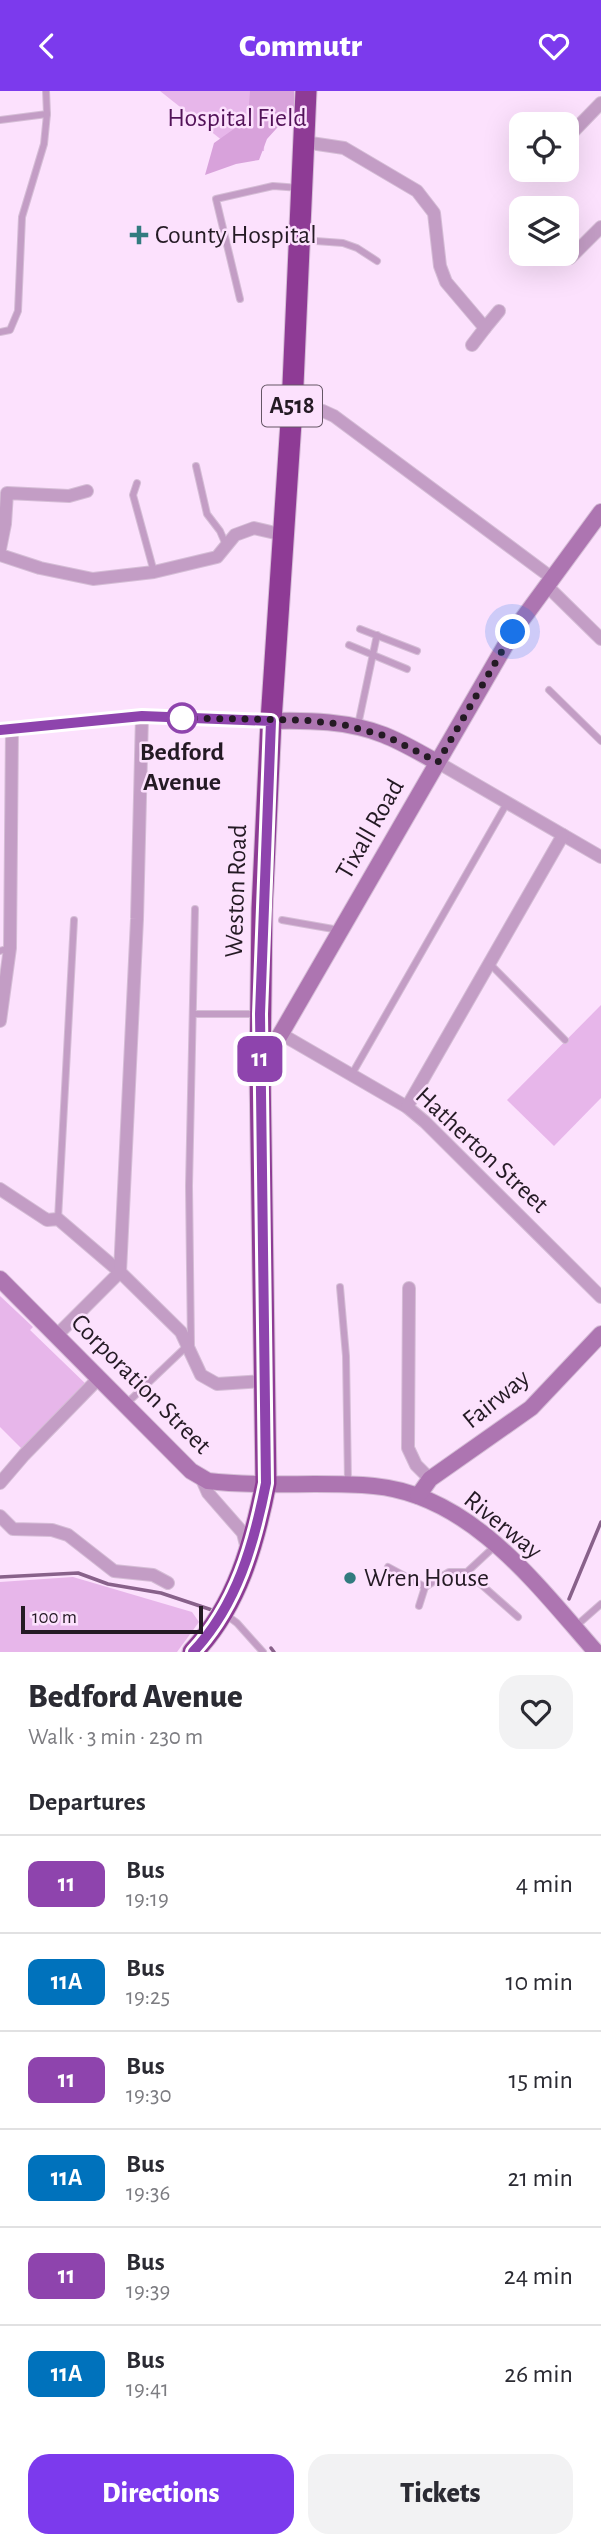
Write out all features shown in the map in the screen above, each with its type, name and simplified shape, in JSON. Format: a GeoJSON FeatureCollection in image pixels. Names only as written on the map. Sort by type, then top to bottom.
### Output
{"type":"FeatureCollection","features":[{"type":"Feature","properties":{"kind":"highway","name":"Weston Road"},"geometry":{"type":"LineString","coordinates":[[194,1652],[223,1613],[248,1556],[259,1521],[266,1483],[260,1014],[271,721],[292,407],[306,91]]}},
{"type":"Feature","properties":{"kind":"street"},"geometry":{"type":"LineString","coordinates":[[579,126],[601,103]]}},
{"type":"Feature","properties":{"kind":"street"},"geometry":{"type":"LineString","coordinates":[[304,142],[344,148],[372,163],[422,197],[434,213],[440,266],[446,282],[485,328]]}},
{"type":"Feature","properties":{"kind":"street"},"geometry":{"type":"LineString","coordinates":[[579,249],[601,227]]}},
{"type":"Feature","properties":{"kind":"street"},"geometry":{"type":"LineString","coordinates":[[472,345],[499,311]]}},
{"type":"Feature","properties":{"kind":"street"},"geometry":{"type":"LineString","coordinates":[[292,407],[323,411],[334,416],[550,582],[601,639]]}},
{"type":"Feature","properties":{"kind":"street"},"geometry":{"type":"LineString","coordinates":[[0,549],[7,493],[69,496],[87,491]]}},
{"type":"Feature","properties":{"kind":"street","name":"Tixall Road"},"geometry":{"type":"LineString","coordinates":[[260,1070],[513,632],[601,512]]}},
{"type":"Feature","properties":{"kind":"street"},"geometry":{"type":"LineString","coordinates":[[0,555],[40,568],[93,579],[154,572],[217,557],[235,535],[254,528],[284,535]]}},
{"type":"Feature","properties":{"kind":"street"},"geometry":{"type":"LineString","coordinates":[[57,1335],[120,1272],[143,885],[142,716]]}},
{"type":"Feature","properties":{"kind":"street"},"geometry":{"type":"LineString","coordinates":[[0,1021],[5,949],[6,729],[142,716],[302,720],[358,727],[386,736],[438,762],[601,857]]}},
{"type":"Feature","properties":{"kind":"street"},"geometry":{"type":"LineString","coordinates":[[407,1107],[563,835]]}},
{"type":"Feature","properties":{"kind":"street","name":"Hatherton Street"},"geometry":{"type":"LineString","coordinates":[[281,1034],[407,1107],[601,1297]]}},
{"type":"Feature","properties":{"kind":"street"},"geometry":{"type":"LineString","coordinates":[[0,1189],[47,1220],[58,1219],[120,1272],[181,1332],[201,1375],[218,1384],[265,1381]]}},
{"type":"Feature","properties":{"kind":"street","name":"Corporation Street"},"geometry":{"type":"LineString","coordinates":[[0,1279],[191,1471],[208,1481],[266,1483]]}},
{"type":"Feature","properties":{"kind":"street"},"geometry":{"type":"LineString","coordinates":[[409,1288],[408,1448],[416,1465],[430,1479]]}},
{"type":"Feature","properties":{"kind":"street","name":"Fairway"},"geometry":{"type":"LineString","coordinates":[[418,1496],[430,1479],[531,1408],[601,1334]]}},
{"type":"Feature","properties":{"kind":"street"},"geometry":{"type":"LineString","coordinates":[[0,1483],[99,1378]]}},
{"type":"Feature","properties":{"kind":"street"},"geometry":{"type":"LineString","coordinates":[[200,1475],[208,1493],[243,1533],[248,1556]]}},
{"type":"Feature","properties":{"kind":"street","name":"Riverway"},"geometry":{"type":"LineString","coordinates":[[266,1483],[375,1486],[418,1496],[447,1509],[496,1545],[596,1652]]}},
{"type":"Feature","properties":{"kind":"street"},"geometry":{"type":"LineString","coordinates":[[0,1516],[13,1528],[52,1529],[68,1535],[114,1571],[153,1575],[168,1583]]}},
{"type":"Feature","properties":{"kind":"lane"},"geometry":{"type":"LineString","coordinates":[[0,331],[10,331],[18,311],[22,217],[39,164],[47,114],[46,91]]}},
{"type":"Feature","properties":{"kind":"lane"},"geometry":{"type":"LineString","coordinates":[[0,120],[47,114]]}},
{"type":"Feature","properties":{"kind":"lane"},"geometry":{"type":"LineString","coordinates":[[240,299],[216,198],[273,186],[302,189]]}},
{"type":"Feature","properties":{"kind":"lane"},"geometry":{"type":"LineString","coordinates":[[300,239],[343,243],[357,248],[377,261]]}},
{"type":"Feature","properties":{"kind":"lane"},"geometry":{"type":"LineString","coordinates":[[196,467],[207,514],[220,531],[226,547]]}},
{"type":"Feature","properties":{"kind":"lane"},"geometry":{"type":"LineString","coordinates":[[137,483],[133,495],[154,572]]}},
{"type":"Feature","properties":{"kind":"lane"},"geometry":{"type":"LineString","coordinates":[[360,629],[417,651]]}},
{"type":"Feature","properties":{"kind":"lane"},"geometry":{"type":"LineString","coordinates":[[358,727],[377,635]]}},
{"type":"Feature","properties":{"kind":"lane"},"geometry":{"type":"LineString","coordinates":[[349,645],[408,669]]}},
{"type":"Feature","properties":{"kind":"lane"},"geometry":{"type":"LineString","coordinates":[[549,690],[598,738],[601,730]]}},
{"type":"Feature","properties":{"kind":"lane"},"geometry":{"type":"LineString","coordinates":[[352,1074],[507,803]]}},
{"type":"Feature","properties":{"kind":"lane"},"geometry":{"type":"LineString","coordinates":[[126,1405],[190,1348],[189,1186],[195,909]]}},
{"type":"Feature","properties":{"kind":"lane"},"geometry":{"type":"LineString","coordinates":[[58,1219],[74,920]]}},
{"type":"Feature","properties":{"kind":"lane"},"geometry":{"type":"LineString","coordinates":[[282,920],[340,930]]}},
{"type":"Feature","properties":{"kind":"lane"},"geometry":{"type":"LineString","coordinates":[[489,964],[565,1040]]}},
{"type":"Feature","properties":{"kind":"lane"},"geometry":{"type":"LineString","coordinates":[[193,1014],[260,1014]]}},
{"type":"Feature","properties":{"kind":"lane"},"geometry":{"type":"LineString","coordinates":[[340,1287],[346,1356],[348,1485]]}},
{"type":"Feature","properties":{"kind":"lane"},"geometry":{"type":"LineString","coordinates":[[467,1572],[496,1545]]}},
{"type":"Feature","properties":{"kind":"lane"},"geometry":{"type":"LineString","coordinates":[[388,1567],[425,1587]]}},
{"type":"Feature","properties":{"kind":"lane"},"geometry":{"type":"LineString","coordinates":[[419,1606],[425,1587],[449,1572],[467,1572],[518,1617]]}},
{"type":"Feature","properties":{"kind":"lane"},"geometry":{"type":"LineString","coordinates":[[575,1627],[601,1604]]}},
{"type":"Feature","properties":{"kind":"lane"},"geometry":{"type":"LineString","coordinates":[[223,1613],[237,1623],[263,1652]]}},
{"type":"Feature","properties":{"kind":"green space","name":"Hospital Field"},"geometry":{"type":"Polygon","coordinates":[[[160,91],[266,91],[264,151],[238,153],[160,91]]]}},
{"type":"Feature","properties":{"kind":"green space"},"geometry":{"type":"Polygon","coordinates":[[[601,1005],[601,1098],[554,1146],[507,1100],[601,1005]]]}},
{"type":"Feature","properties":{"kind":"green space"},"geometry":{"type":"Polygon","coordinates":[[[0,1296],[33,1327],[30,1330],[90,1388],[26,1453],[0,1427],[0,1296]]]}},
{"type":"Feature","properties":{"kind":"green space"},"geometry":{"type":"Polygon","coordinates":[[[73,1577],[192,1612],[199,1622],[177,1652],[0,1652],[0,1582],[73,1577]]]}},
{"type":"Feature","properties":{"kind":"shaded area"},"geometry":{"type":"Polygon","coordinates":[[[250,91],[294,91],[295,108],[267,139],[259,160],[236,164],[205,175],[214,143],[248,119],[250,91]]]}},
{"type":"Feature","properties":{"kind":"waterway"},"geometry":{"type":"LineString","coordinates":[[569,1599],[601,1522]]}},
{"type":"Feature","properties":{"kind":"waterway"},"geometry":{"type":"LineString","coordinates":[[0,1577],[78,1573],[108,1584],[161,1593],[212,1610]]}},
{"type":"Feature","properties":{"kind":"waterway"},"geometry":{"type":"LineString","coordinates":[[271,1648],[274,1652]]}},
{"type":"Feature","properties":{"kind":"bus line","name":"11"},"geometry":{"type":"LineString","coordinates":[[0,730],[142,716],[271,721],[264,850],[260,1014],[266,1483],[259,1521],[236,1586],[223,1613],[193,1652]]}},
{"type":"Feature","properties":{"kind":"place","name":"County Hospital"},"geometry":{"type":"Point","coordinates":[139,235]}},
{"type":"Feature","properties":{"kind":"place","name":"Bedford Avenue"},"geometry":{"type":"Point","coordinates":[182,718]}},
{"type":"Feature","properties":{"kind":"place","name":"Wren House"},"geometry":{"type":"Point","coordinates":[350,1578]}},
{"type":"Feature","properties":{"kind":"route"},"geometry":{"type":"LineString","coordinates":[[182,718],[302,720],[341,724],[386,736],[438,762],[513,632]]}}]}
